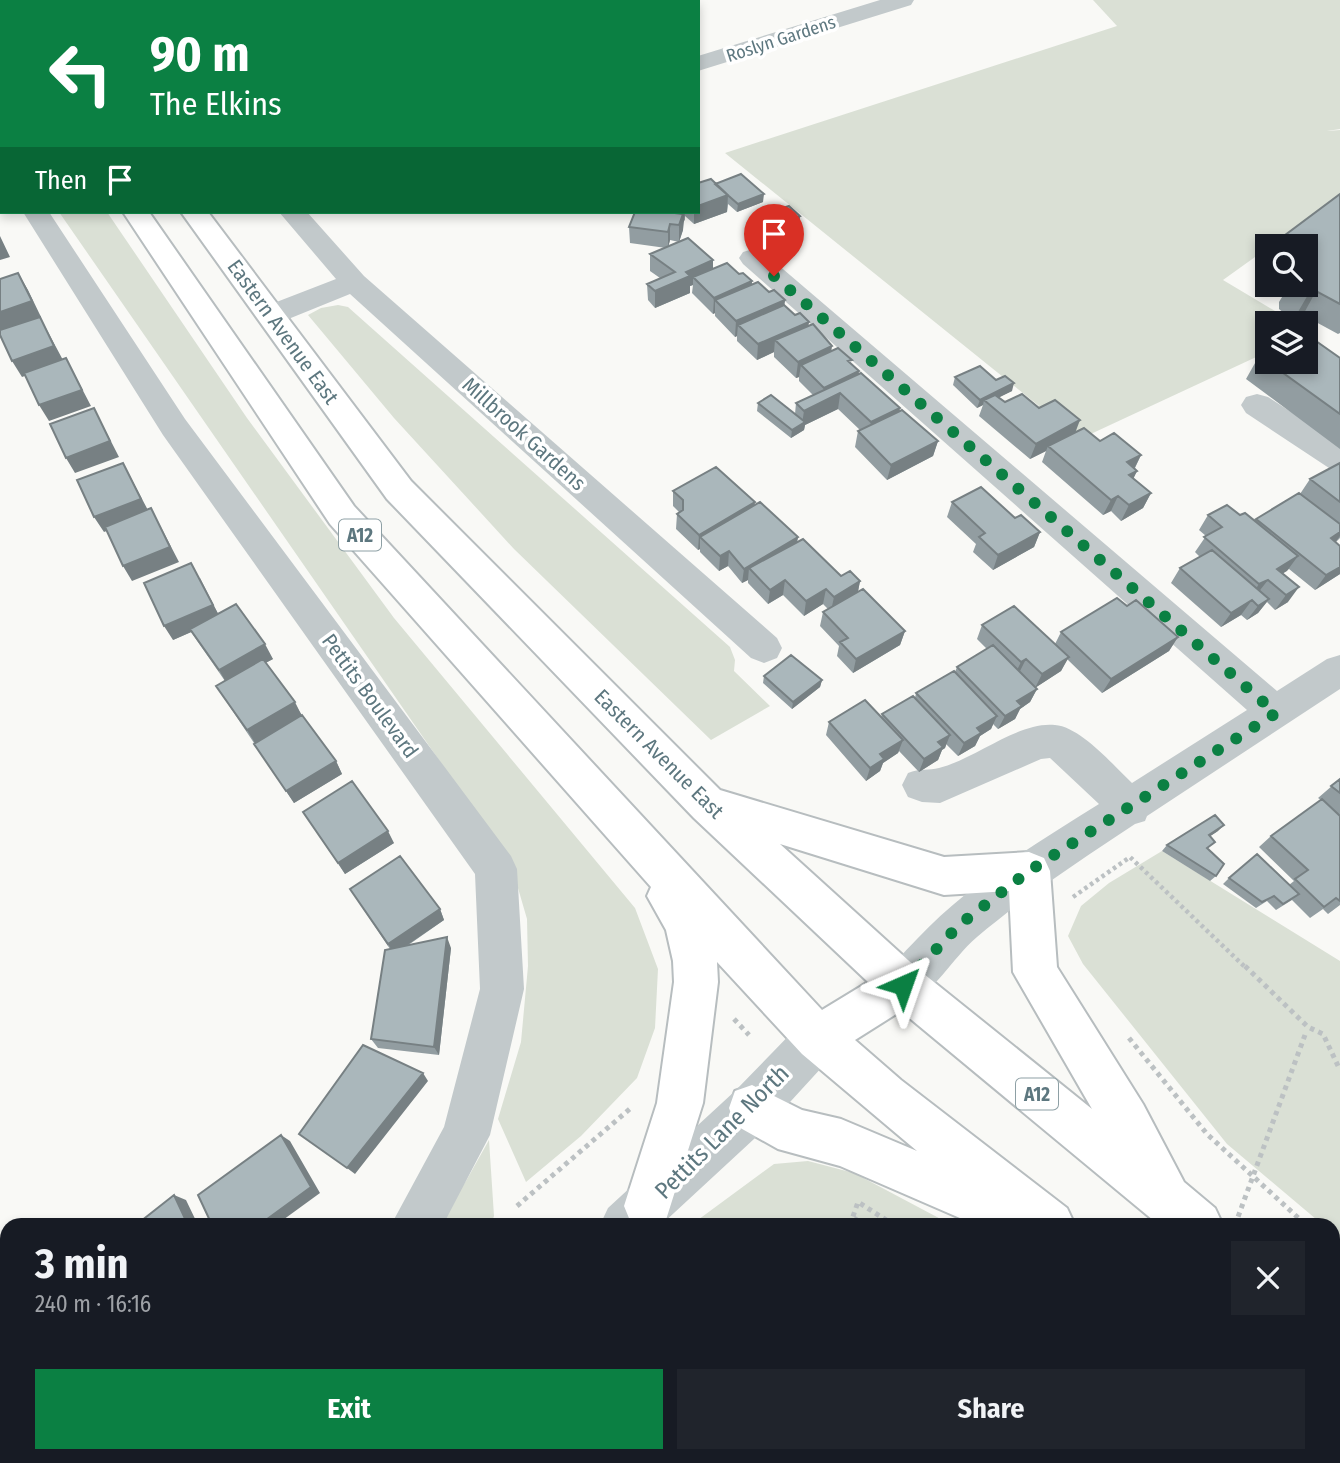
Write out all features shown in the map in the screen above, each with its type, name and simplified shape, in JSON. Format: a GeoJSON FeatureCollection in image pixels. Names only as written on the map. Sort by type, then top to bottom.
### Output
{"type":"FeatureCollection","features":[{"type":"Feature","properties":{"kind":"highway","name":"A12"},"geometry":{"type":"LineString","coordinates":[[137,214],[342,515],[623,827],[818,1038],[885,1096],[1041,1218]]}},
{"type":"Feature","properties":{"kind":"highway","name":"Eastern Avenue East"},"geometry":{"type":"LineString","coordinates":[[195,214],[399,490],[708,805],[903,985],[1184,1214]]}},
{"type":"Feature","properties":{"kind":"highway"},"geometry":{"type":"LineString","coordinates":[[708,805],[944,876],[1029,871],[1035,972],[1184,1214]]}},
{"type":"Feature","properties":{"kind":"highway"},"geometry":{"type":"LineString","coordinates":[[623,827],[686,923],[695,961],[696,982],[680,1104],[636,1215]]}},
{"type":"Feature","properties":{"kind":"highway"},"geometry":{"type":"LineString","coordinates":[[818,1038],[903,985]]}},
{"type":"Feature","properties":{"kind":"highway"},"geometry":{"type":"LineString","coordinates":[[752,1108],[795,1132],[841,1143],[1018,1218]]}},
{"type":"Feature","properties":{"kind":"street","name":"Roslyn Gardens"},"geometry":{"type":"LineString","coordinates":[[700,63],[903,0]]}},
{"type":"Feature","properties":{"kind":"street","name":"Pettits Boulevard"},"geometry":{"type":"LineString","coordinates":[[37,214],[174,427],[496,869],[502,989],[466,1135],[420,1218]]}},
{"type":"Feature","properties":{"kind":"street","name":"Millbrook Gardens"},"geometry":{"type":"LineString","coordinates":[[295,214],[354,282],[764,648]]}},
{"type":"Feature","properties":{"kind":"street"},"geometry":{"type":"LineString","coordinates":[[753,258],[1276,713]]}},
{"type":"Feature","properties":{"kind":"street"},"geometry":{"type":"LineString","coordinates":[[271,315],[354,282]]}},
{"type":"Feature","properties":{"kind":"street"},"geometry":{"type":"LineString","coordinates":[[1256,405],[1340,460]]}},
{"type":"Feature","properties":{"kind":"street"},"geometry":{"type":"LineString","coordinates":[[903,985],[959,925],[1029,871],[1131,808],[1340,670]]}},
{"type":"Feature","properties":{"kind":"street"},"geometry":{"type":"LineString","coordinates":[[922,785],[940,786],[1037,743],[1056,741],[1074,753],[1131,808]]}},
{"type":"Feature","properties":{"kind":"street","name":"Pettits Lane North"},"geometry":{"type":"LineString","coordinates":[[636,1215],[752,1108],[818,1038]]}},
{"type":"Feature","properties":{"kind":"path"},"geometry":{"type":"LineString","coordinates":[[1062,905],[1130,857],[1308,1027],[1323,1034],[1340,1070]]}},
{"type":"Feature","properties":{"kind":"path"},"geometry":{"type":"LineString","coordinates":[[1238,1218],[1308,1027]]}},
{"type":"Feature","properties":{"kind":"path"},"geometry":{"type":"LineString","coordinates":[[1123,1030],[1154,1073],[1207,1135],[1298,1218]]}},
{"type":"Feature","properties":{"kind":"path"},"geometry":{"type":"LineString","coordinates":[[517,1206],[635,1104]]}},
{"type":"Feature","properties":{"kind":"path"},"geometry":{"type":"LineString","coordinates":[[853,1217],[858,1202],[883,1218]]}},
{"type":"Feature","properties":{"kind":"shaded area"},"geometry":{"type":"Polygon","coordinates":[[[1093,0],[1340,0],[1340,129],[1327,131],[1340,130],[1340,196],[1287,234],[1255,234],[1255,257],[1223,280],[1275,311],[1255,311],[1255,358],[1080,439],[725,153],[1117,26],[1093,0]]]}},
{"type":"Feature","properties":{"kind":"shaded area"},"geometry":{"type":"Polygon","coordinates":[[[60,214],[108,214],[247,418],[394,618],[635,908],[658,969],[655,1028],[637,1078],[581,1136],[526,1182],[498,1119],[521,1042],[528,966],[527,919],[511,864],[60,214]]]}},
{"type":"Feature","properties":{"kind":"shaded area"},"geometry":{"type":"Polygon","coordinates":[[[338,305],[348,307],[730,647],[735,660],[734,671],[770,706],[711,740],[514,549],[394,418],[308,315],[321,308],[338,305]]]}},
{"type":"Feature","properties":{"kind":"shaded area"},"geometry":{"type":"Polygon","coordinates":[[[1162,851],[1340,961],[1340,1218],[1315,1218],[1227,1144],[1083,964],[1068,936],[1081,906],[1109,883],[1162,851]]]}},
{"type":"Feature","properties":{"kind":"shaded area"},"geometry":{"type":"Polygon","coordinates":[[[489,1140],[493,1218],[439,1218],[466,1181],[489,1140]]]}},
{"type":"Feature","properties":{"kind":"shaded area"},"geometry":{"type":"Polygon","coordinates":[[[808,1161],[854,1173],[939,1218],[701,1218],[774,1164],[808,1161]]]}},
{"type":"Feature","properties":{"kind":"building"},"geometry":{"type":"Polygon","coordinates":[[[741,174],[764,194],[738,204],[715,184],[741,174]]]}},
{"type":"Feature","properties":{"kind":"building"},"geometry":{"type":"Polygon","coordinates":[[[711,179],[728,195],[700,205],[700,182],[711,179]]]}},
{"type":"Feature","properties":{"kind":"building"},"geometry":{"type":"Polygon","coordinates":[[[1340,194],[1340,304],[1318,292],[1318,234],[1286,234],[1340,194]]]}},
{"type":"Feature","properties":{"kind":"building"},"geometry":{"type":"Polygon","coordinates":[[[789,206],[800,216],[780,223],[769,213],[789,206]]]}},
{"type":"Feature","properties":{"kind":"building"},"geometry":{"type":"Polygon","coordinates":[[[634,214],[683,214],[679,225],[670,224],[668,232],[629,227],[634,214]]]}},
{"type":"Feature","properties":{"kind":"building"},"geometry":{"type":"Polygon","coordinates":[[[688,238],[713,260],[686,272],[690,276],[655,291],[647,284],[675,272],[650,254],[688,238]]]}},
{"type":"Feature","properties":{"kind":"building"},"geometry":{"type":"Polygon","coordinates":[[[727,263],[752,281],[714,298],[693,277],[727,263]]]}},
{"type":"Feature","properties":{"kind":"building"},"geometry":{"type":"Polygon","coordinates":[[[18,273],[32,301],[0,312],[0,279],[18,273]]]}},
{"type":"Feature","properties":{"kind":"building"},"geometry":{"type":"Polygon","coordinates":[[[758,282],[769,292],[774,290],[785,300],[736,321],[715,300],[758,282]]]}},
{"type":"Feature","properties":{"kind":"building"},"geometry":{"type":"Polygon","coordinates":[[[784,305],[795,315],[800,313],[809,322],[758,344],[738,325],[784,305]]]}},
{"type":"Feature","properties":{"kind":"building"},"geometry":{"type":"Polygon","coordinates":[[[40,317],[54,346],[12,361],[0,330],[40,317]]]}},
{"type":"Feature","properties":{"kind":"building"},"geometry":{"type":"Polygon","coordinates":[[[813,324],[832,346],[798,362],[775,340],[813,324]]]}},
{"type":"Feature","properties":{"kind":"building"},"geometry":{"type":"Polygon","coordinates":[[[1318,342],[1340,358],[1340,414],[1285,374],[1318,374],[1318,342]]]}},
{"type":"Feature","properties":{"kind":"building"},"geometry":{"type":"Polygon","coordinates":[[[838,348],[852,360],[848,361],[859,371],[824,388],[801,365],[838,348]]]}},
{"type":"Feature","properties":{"kind":"building"},"geometry":{"type":"Polygon","coordinates":[[[66,358],[82,390],[39,405],[24,373],[66,358]]]}},
{"type":"Feature","properties":{"kind":"building"},"geometry":{"type":"Polygon","coordinates":[[[980,366],[996,380],[1005,376],[1014,383],[980,400],[955,377],[980,366]]]}},
{"type":"Feature","properties":{"kind":"building"},"geometry":{"type":"Polygon","coordinates":[[[861,373],[900,408],[871,422],[840,393],[804,411],[796,403],[861,373]]]}},
{"type":"Feature","properties":{"kind":"building"},"geometry":{"type":"Polygon","coordinates":[[[1022,394],[1039,408],[1055,400],[1080,420],[1036,444],[984,400],[995,395],[1005,402],[1022,394]]]}},
{"type":"Feature","properties":{"kind":"building"},"geometry":{"type":"Polygon","coordinates":[[[771,395],[805,422],[792,430],[758,403],[771,395]]]}},
{"type":"Feature","properties":{"kind":"building"},"geometry":{"type":"Polygon","coordinates":[[[94,408],[110,441],[66,458],[50,424],[94,408]]]}},
{"type":"Feature","properties":{"kind":"building"},"geometry":{"type":"Polygon","coordinates":[[[902,410],[938,441],[891,465],[858,431],[902,410]]]}},
{"type":"Feature","properties":{"kind":"building"},"geometry":{"type":"Polygon","coordinates":[[[1084,428],[1100,441],[1114,433],[1141,455],[1127,462],[1137,471],[1129,475],[1151,493],[1129,505],[1118,496],[1111,500],[1048,446],[1084,428]]]}},
{"type":"Feature","properties":{"kind":"building"},"geometry":{"type":"Polygon","coordinates":[[[123,463],[141,499],[94,517],[77,480],[123,463]]]}},
{"type":"Feature","properties":{"kind":"building"},"geometry":{"type":"Polygon","coordinates":[[[1340,463],[1340,502],[1310,479],[1340,463]]]}},
{"type":"Feature","properties":{"kind":"building"},"geometry":{"type":"Polygon","coordinates":[[[716,467],[755,502],[699,535],[677,514],[683,510],[683,500],[673,491],[716,467]]]}},
{"type":"Feature","properties":{"kind":"building"},"geometry":{"type":"Polygon","coordinates":[[[981,487],[1015,518],[1021,515],[1040,532],[998,555],[979,537],[985,533],[952,502],[981,487]]]}},
{"type":"Feature","properties":{"kind":"building"},"geometry":{"type":"Polygon","coordinates":[[[1299,493],[1340,524],[1340,532],[1331,538],[1340,546],[1340,567],[1326,575],[1256,519],[1299,493]]]}},
{"type":"Feature","properties":{"kind":"building"},"geometry":{"type":"Polygon","coordinates":[[[760,502],[798,537],[744,569],[729,551],[720,556],[700,537],[760,502]]]}},
{"type":"Feature","properties":{"kind":"building"},"geometry":{"type":"Polygon","coordinates":[[[1227,505],[1240,515],[1245,513],[1298,556],[1277,569],[1299,587],[1286,595],[1268,580],[1259,584],[1204,537],[1222,527],[1208,515],[1227,505]]]}},
{"type":"Feature","properties":{"kind":"building"},"geometry":{"type":"Polygon","coordinates":[[[151,508],[170,547],[123,566],[105,527],[151,508]]]}},
{"type":"Feature","properties":{"kind":"building"},"geometry":{"type":"Polygon","coordinates":[[[803,539],[841,576],[850,571],[860,581],[834,597],[826,589],[806,601],[785,580],[770,590],[749,568],[803,539]]]}},
{"type":"Feature","properties":{"kind":"building"},"geometry":{"type":"Polygon","coordinates":[[[1212,550],[1269,599],[1258,606],[1252,600],[1231,613],[1180,568],[1212,550]]]}},
{"type":"Feature","properties":{"kind":"building"},"geometry":{"type":"Polygon","coordinates":[[[191,563],[213,605],[164,626],[144,583],[191,563]]]}},
{"type":"Feature","properties":{"kind":"building"},"geometry":{"type":"Polygon","coordinates":[[[863,589],[905,631],[856,659],[840,642],[848,638],[823,612],[863,589]]]}},
{"type":"Feature","properties":{"kind":"building"},"geometry":{"type":"Polygon","coordinates":[[[1117,598],[1127,606],[1136,600],[1178,637],[1111,679],[1061,632],[1117,598]]]}},
{"type":"Feature","properties":{"kind":"building"},"geometry":{"type":"Polygon","coordinates":[[[236,604],[265,644],[219,670],[190,629],[236,604]]]}},
{"type":"Feature","properties":{"kind":"building"},"geometry":{"type":"Polygon","coordinates":[[[1014,606],[1069,657],[1042,674],[1026,659],[1021,662],[982,625],[1014,606]]]}},
{"type":"Feature","properties":{"kind":"building"},"geometry":{"type":"Polygon","coordinates":[[[993,645],[1037,689],[1017,701],[1022,706],[1005,716],[957,667],[993,645]]]}},
{"type":"Feature","properties":{"kind":"building"},"geometry":{"type":"Polygon","coordinates":[[[791,655],[822,680],[793,702],[764,676],[791,655]]]}},
{"type":"Feature","properties":{"kind":"building"},"geometry":{"type":"Polygon","coordinates":[[[263,659],[295,702],[247,730],[216,686],[263,659]]]}},
{"type":"Feature","properties":{"kind":"building"},"geometry":{"type":"Polygon","coordinates":[[[954,671],[997,716],[977,728],[981,733],[964,743],[916,693],[954,671]]]}},
{"type":"Feature","properties":{"kind":"building"},"geometry":{"type":"Polygon","coordinates":[[[913,696],[950,735],[938,742],[943,747],[924,759],[882,714],[913,696]]]}},
{"type":"Feature","properties":{"kind":"building"},"geometry":{"type":"Polygon","coordinates":[[[865,700],[903,740],[880,754],[884,759],[870,768],[829,722],[865,700]]]}},
{"type":"Feature","properties":{"kind":"building"},"geometry":{"type":"Polygon","coordinates":[[[302,715],[336,761],[286,791],[254,744],[302,715]]]}},
{"type":"Feature","properties":{"kind":"building"},"geometry":{"type":"Polygon","coordinates":[[[1340,779],[1340,793],[1331,786],[1340,779]]]}},
{"type":"Feature","properties":{"kind":"building"},"geometry":{"type":"Polygon","coordinates":[[[352,781],[388,831],[338,863],[303,812],[352,781]]]}},
{"type":"Feature","properties":{"kind":"building"},"geometry":{"type":"Polygon","coordinates":[[[1322,799],[1340,816],[1340,901],[1336,898],[1324,907],[1295,879],[1308,870],[1271,836],[1322,799]]]}},
{"type":"Feature","properties":{"kind":"building"},"geometry":{"type":"Polygon","coordinates":[[[1215,815],[1224,825],[1209,835],[1215,842],[1207,848],[1224,864],[1216,876],[1167,845],[1215,815]]]}},
{"type":"Feature","properties":{"kind":"building"},"geometry":{"type":"Polygon","coordinates":[[[1257,854],[1299,894],[1283,904],[1274,896],[1262,902],[1229,878],[1257,854]]]}},
{"type":"Feature","properties":{"kind":"building"},"geometry":{"type":"Polygon","coordinates":[[[400,856],[440,909],[388,944],[350,889],[400,856]]]}},
{"type":"Feature","properties":{"kind":"building"},"geometry":{"type":"Polygon","coordinates":[[[447,937],[434,1047],[371,1039],[385,950],[447,937]]]}},
{"type":"Feature","properties":{"kind":"building"},"geometry":{"type":"Polygon","coordinates":[[[363,1045],[423,1073],[347,1168],[299,1134],[363,1045]]]}},
{"type":"Feature","properties":{"kind":"building"},"geometry":{"type":"Polygon","coordinates":[[[281,1135],[311,1187],[269,1218],[209,1218],[198,1195],[281,1135]]]}},
{"type":"Feature","properties":{"kind":"building"},"geometry":{"type":"Polygon","coordinates":[[[174,1195],[185,1218],[145,1218],[174,1195]]]}},
{"type":"Feature","properties":{"kind":"route"},"geometry":{"type":"LineString","coordinates":[[774,276],[1276,713],[1029,871],[971,914],[903,985]]}}]}
